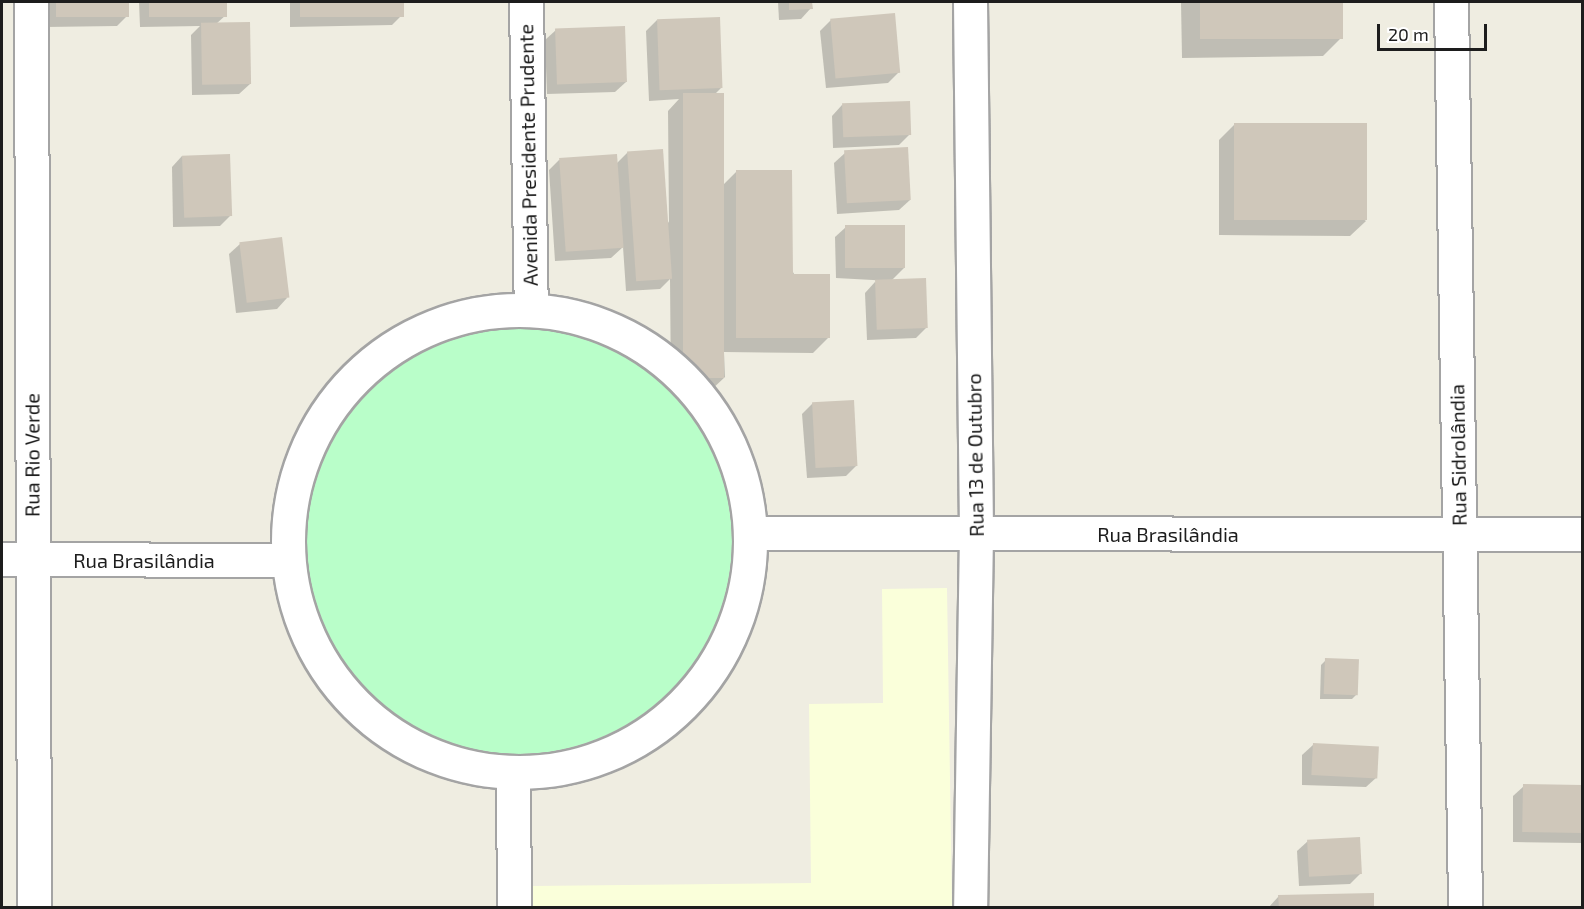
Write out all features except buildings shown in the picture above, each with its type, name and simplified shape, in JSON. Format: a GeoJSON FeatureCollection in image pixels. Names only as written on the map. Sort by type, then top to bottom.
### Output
{"type":"FeatureCollection","features":[{"type":"Feature","properties":{"kind":"street","name":"Rua Rio Verde"},"geometry":{"type":"LineString","coordinates":[[31,2],[17,559],[34,908]]}},
{"type":"Feature","properties":{"kind":"street","name":"Avenida Presidente Prudente"},"geometry":{"type":"LineString","coordinates":[[526,2],[531,308]]}},
{"type":"Feature","properties":{"kind":"street","name":"Rua 13 de Outubro"},"geometry":{"type":"LineString","coordinates":[[970,2],[976,533],[970,908]]}},
{"type":"Feature","properties":{"kind":"street","name":"Rua Sidrolândia"},"geometry":{"type":"LineString","coordinates":[[1451,2],[1465,908]]}},
{"type":"Feature","properties":{"kind":"street"},"geometry":{"type":"LineString","coordinates":[[531,308],[578,316],[646,347],[705,402],[741,474],[754,533],[741,612],[717,665],[655,730],[580,767],[513,774],[428,756],[350,701],[302,626],[286,560],[291,489],[329,404],[388,347],[466,313],[531,308]]}},
{"type":"Feature","properties":{"kind":"street","name":"Rua Brasilândia"},"geometry":{"type":"LineString","coordinates":[[754,533],[1459,536],[1582,534]]}},
{"type":"Feature","properties":{"kind":"street","name":"Rua Brasilândia"},"geometry":{"type":"LineString","coordinates":[[17,559],[286,560]]}},
{"type":"Feature","properties":{"kind":"street"},"geometry":{"type":"LineString","coordinates":[[513,774],[514,908]]}},
{"type":"Feature","properties":{"kind":"shaded area"},"geometry":{"type":"Polygon","coordinates":[[[947,588],[952,907],[533,907],[533,886],[811,883],[809,704],[883,703],[882,589],[947,588]]]}},
{"type":"Feature","properties":{"kind":"green space"},"geometry":{"type":"Polygon","coordinates":[[[519,328],[561,332],[601,344],[637,364],[670,390],[696,423],[716,459],[728,499],[732,541],[728,583],[716,623],[696,659],[670,692],[637,718],[601,738],[561,750],[519,754],[477,750],[437,738],[401,718],[368,692],[342,659],[322,623],[310,583],[306,541],[310,499],[322,459],[342,423],[368,390],[401,364],[437,344],[477,332],[519,328]]]}}]}
